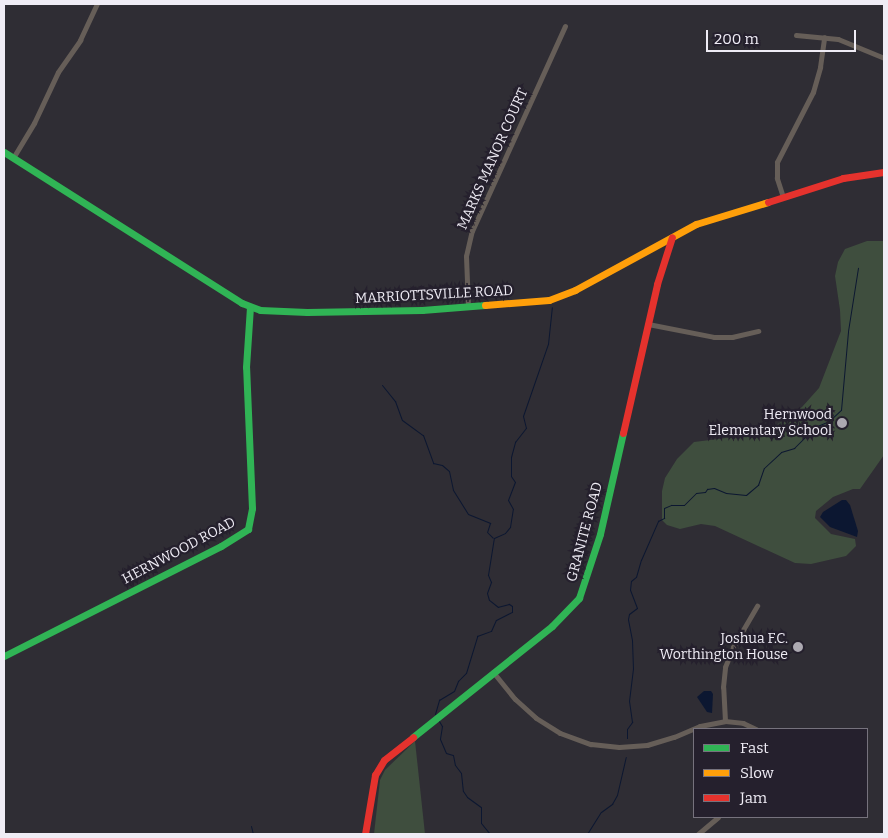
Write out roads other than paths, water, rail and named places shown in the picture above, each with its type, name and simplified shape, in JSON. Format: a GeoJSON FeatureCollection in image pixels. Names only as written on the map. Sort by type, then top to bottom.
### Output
{"type":"FeatureCollection","features":[{"type":"Feature","properties":{"kind":"street"},"geometry":{"type":"LineString","coordinates":[[13,158],[34,123],[58,72],[80,40],[97,4]]}},
{"type":"Feature","properties":{"kind":"street","name":"MARKS MANOR COURT"},"geometry":{"type":"LineString","coordinates":[[468,306],[466,256],[472,231],[565,26]]}},
{"type":"Feature","properties":{"kind":"street"},"geometry":{"type":"LineString","coordinates":[[796,35],[824,36],[851,43],[883,55]]}},
{"type":"Feature","properties":{"kind":"street"},"geometry":{"type":"LineString","coordinates":[[783,197],[778,178],[777,162],[813,92],[820,67],[824,36]]}},
{"type":"Feature","properties":{"kind":"street","name":"MARRIOTTSVILLE ROAD"},"geometry":{"type":"LineString","coordinates":[[4,152],[250,308],[320,312],[531,303],[555,298],[702,221],[850,176],[884,172]]}},
{"type":"Feature","properties":{"kind":"street","name":"GRANITE ROAD"},"geometry":{"type":"LineString","coordinates":[[365,834],[375,775],[384,760],[564,616],[579,598],[584,588],[600,534],[648,324],[666,251],[672,237]]}},
{"type":"Feature","properties":{"kind":"street","name":"HERNWOOD ROAD"},"geometry":{"type":"LineString","coordinates":[[4,656],[221,546],[248,529],[252,508],[246,367],[250,308]]}},
{"type":"Feature","properties":{"kind":"street"},"geometry":{"type":"LineString","coordinates":[[648,324],[714,337],[732,337],[758,331]]}},
{"type":"Feature","properties":{"kind":"street"},"geometry":{"type":"LineString","coordinates":[[725,721],[723,687],[725,667],[733,647],[757,606]]}},
{"type":"Feature","properties":{"kind":"street"},"geometry":{"type":"LineString","coordinates":[[493,672],[515,699],[539,720],[560,733],[591,744],[619,747],[647,745],[693,729]]}},
{"type":"Feature","properties":{"kind":"street"},"geometry":{"type":"LineString","coordinates":[[695,728],[725,721],[743,723],[754,728]]}},
{"type":"Feature","properties":{"kind":"street"},"geometry":{"type":"LineString","coordinates":[[698,834],[717,818]]}},
{"type":"Feature","properties":{"kind":"water"},"geometry":{"type":"Polygon","coordinates":[[[842,500],[846,500],[850,505],[858,531],[857,537],[830,527],[820,517],[823,512],[842,500]]]}},
{"type":"Feature","properties":{"kind":"water"},"geometry":{"type":"Polygon","coordinates":[[[704,691],[711,691],[713,694],[712,713],[707,712],[697,697],[704,691]]]}},
{"type":"Feature","properties":{"kind":"waterway"},"geometry":{"type":"LineString","coordinates":[[627,738],[627,729],[632,722],[629,701],[633,669],[632,640],[628,619],[629,614],[637,608],[630,590],[631,581],[636,577],[641,560],[658,521],[664,518],[664,508],[671,505],[684,505],[696,493],[705,492],[707,489],[714,488],[726,493],[746,495],[758,485],[764,468],[781,452],[794,448],[815,427],[829,421],[841,410],[848,331],[858,268]]}},
{"type":"Feature","properties":{"kind":"waterway"},"geometry":{"type":"LineString","coordinates":[[435,714],[439,700],[454,691],[458,681],[466,673],[477,636],[491,631],[496,620],[512,612],[512,606],[509,604],[498,607],[489,600],[487,593],[491,582],[488,575],[494,538],[505,533],[510,527],[513,509],[508,500],[515,482],[511,476],[511,457],[515,442],[526,428],[523,416],[548,344],[552,307]]}},
{"type":"Feature","properties":{"kind":"waterway"},"geometry":{"type":"LineString","coordinates":[[382,385],[395,401],[402,420],[423,435],[433,463],[442,465],[449,471],[453,490],[468,514],[490,523],[487,532],[493,538]]}},
{"type":"Feature","properties":{"kind":"waterway"},"geometry":{"type":"LineString","coordinates":[[439,721],[442,726],[440,739],[446,753],[453,755],[455,765],[461,773],[463,791],[467,797],[481,807],[481,823],[490,834]]}},
{"type":"Feature","properties":{"kind":"waterway"},"geometry":{"type":"LineString","coordinates":[[587,834],[601,812],[612,804],[617,795],[626,757]]}},
{"type":"Feature","properties":{"kind":"waterway"},"geometry":{"type":"LineString","coordinates":[[251,826],[253,834]]}},
{"type":"Feature","properties":{"kind":"place","name":"Hernwood Elementary School"},"geometry":{"type":"Point","coordinates":[842,423]}},
{"type":"Feature","properties":{"kind":"place","name":"Joshua F.C. Worthington House"},"geometry":{"type":"Point","coordinates":[798,647]}}]}
